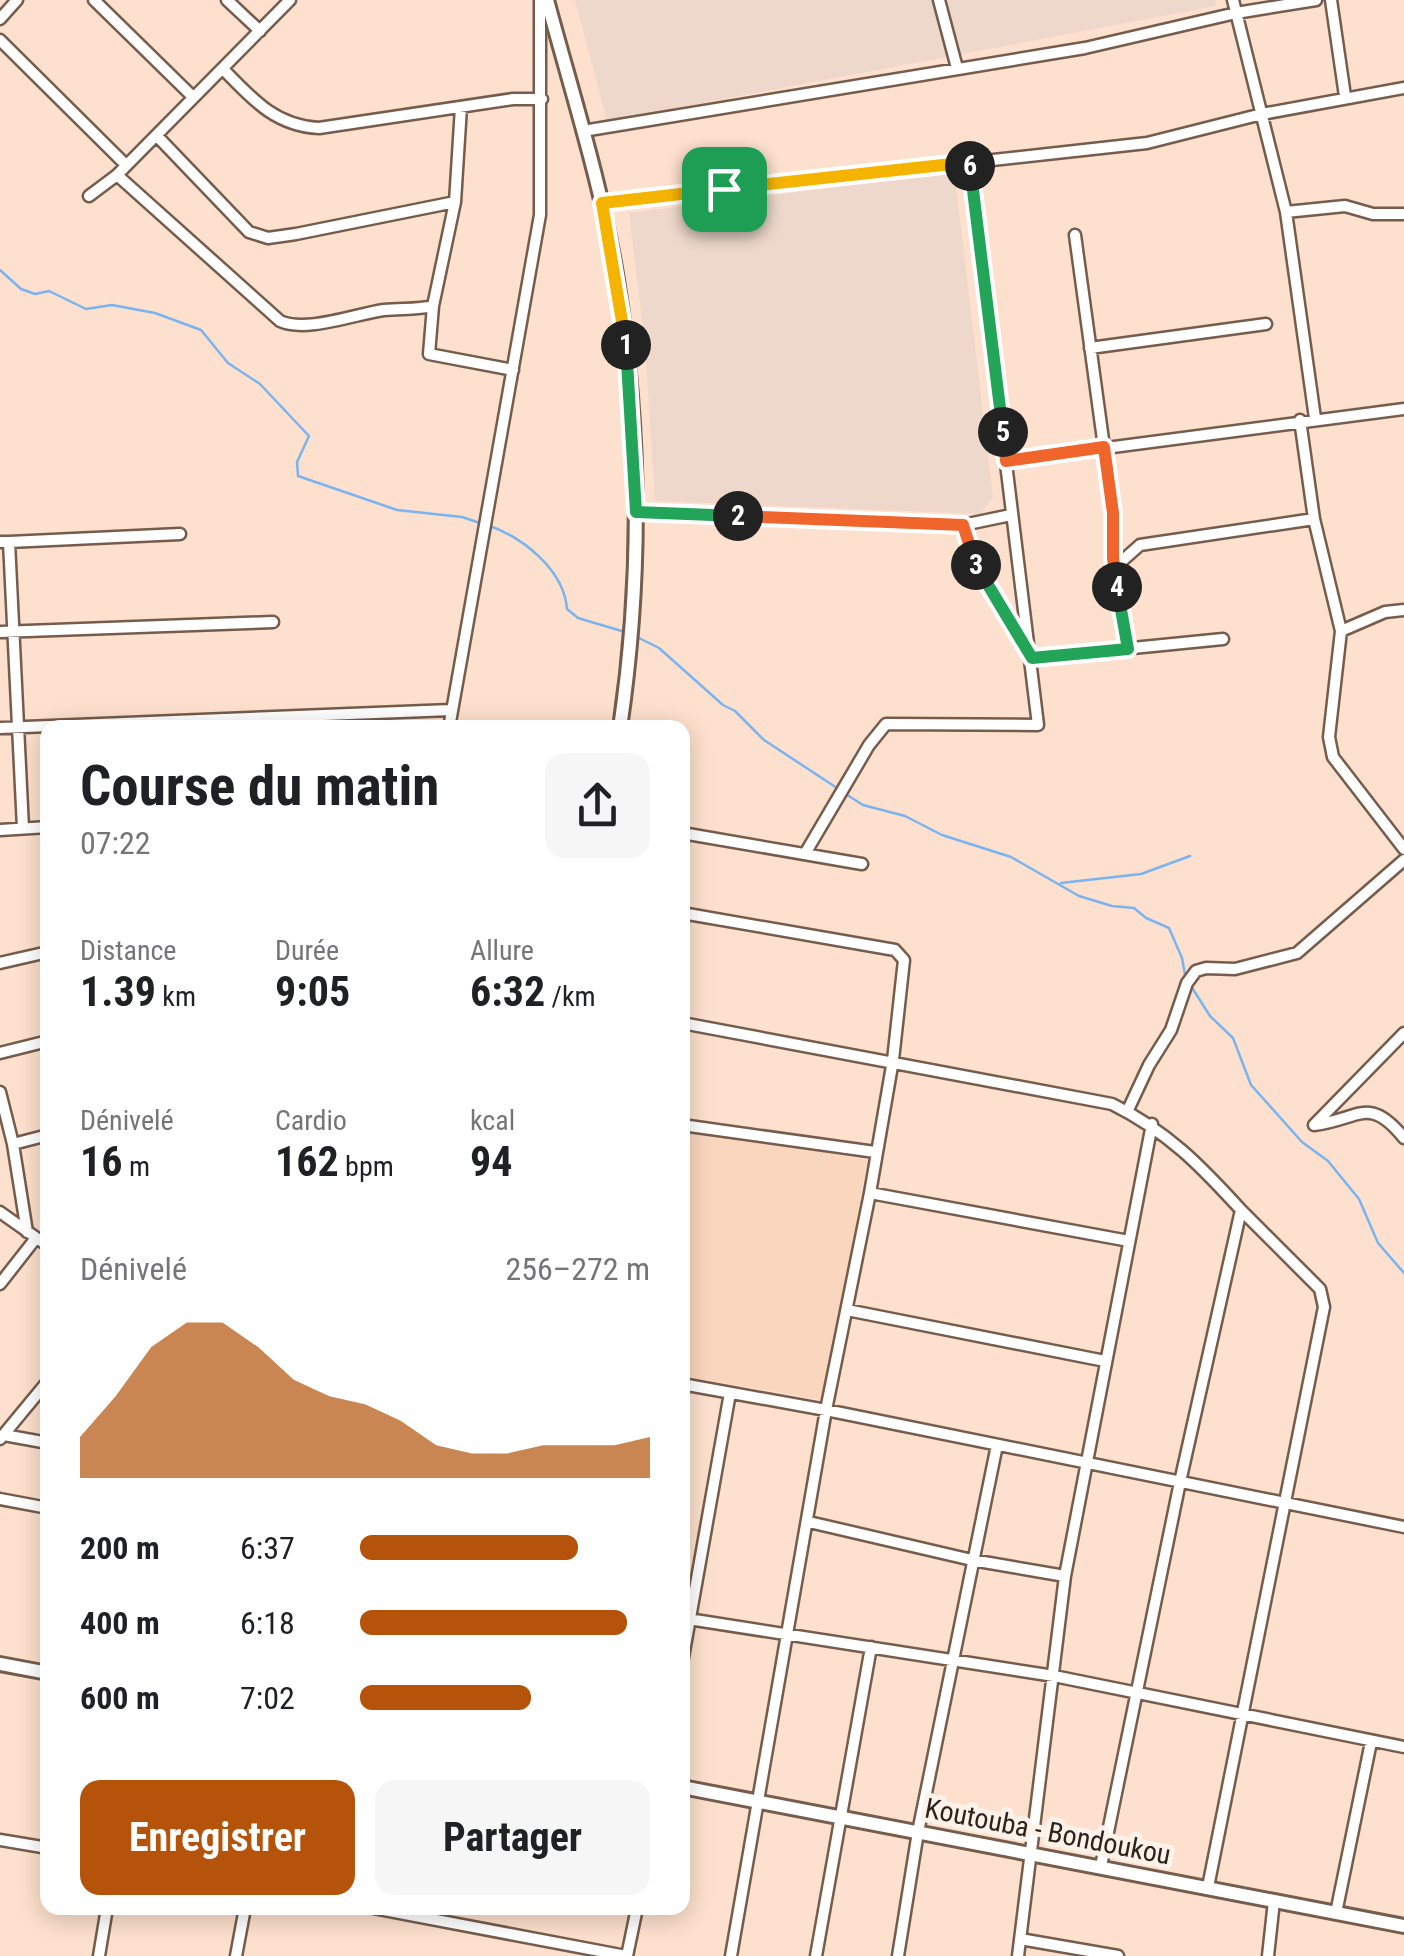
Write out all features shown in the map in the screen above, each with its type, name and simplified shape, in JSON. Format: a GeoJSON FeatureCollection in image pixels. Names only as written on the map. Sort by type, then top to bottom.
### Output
{"type":"FeatureCollection","features":[{"type":"Feature","properties":{"kind":"main road"},"geometry":{"type":"LineString","coordinates":[[544,0],[602,203],[626,342],[636,512],[635,594],[621,720]]}},
{"type":"Feature","properties":{"kind":"main road"},"geometry":{"type":"LineString","coordinates":[[0,1664],[40,1672]]}},
{"type":"Feature","properties":{"kind":"main road","name":"Koutouba - Bondoukou"},"geometry":{"type":"LineString","coordinates":[[690,1788],[1404,1926]]}},
{"type":"Feature","properties":{"kind":"street"},"geometry":{"type":"LineString","coordinates":[[0,19],[17,0]]}},
{"type":"Feature","properties":{"kind":"street"},"geometry":{"type":"LineString","coordinates":[[94,0],[193,98]]}},
{"type":"Feature","properties":{"kind":"street"},"geometry":{"type":"LineString","coordinates":[[227,0],[260,31]]}},
{"type":"Feature","properties":{"kind":"street"},"geometry":{"type":"LineString","coordinates":[[89,196],[117,176],[290,0]]}},
{"type":"Feature","properties":{"kind":"street"},"geometry":{"type":"LineString","coordinates":[[450,720],[540,215],[542,99],[538,35],[544,0]]}},
{"type":"Feature","properties":{"kind":"street"},"geometry":{"type":"LineString","coordinates":[[940,0],[956,68]]}},
{"type":"Feature","properties":{"kind":"street"},"geometry":{"type":"LineString","coordinates":[[1232,0],[1286,212],[1316,418]]}},
{"type":"Feature","properties":{"kind":"street"},"geometry":{"type":"LineString","coordinates":[[583,130],[1086,48],[1236,12],[1316,0]]}},
{"type":"Feature","properties":{"kind":"street"},"geometry":{"type":"LineString","coordinates":[[1330,0],[1344,96]]}},
{"type":"Feature","properties":{"kind":"street"},"geometry":{"type":"LineString","coordinates":[[0,40],[126,165]]}},
{"type":"Feature","properties":{"kind":"street"},"geometry":{"type":"LineString","coordinates":[[224,70],[271,115],[303,128],[513,99],[542,99]]}},
{"type":"Feature","properties":{"kind":"street"},"geometry":{"type":"LineString","coordinates":[[602,203],[1147,144],[1344,96],[1404,88]]}},
{"type":"Feature","properties":{"kind":"street"},"geometry":{"type":"LineString","coordinates":[[461,107],[455,202],[433,306],[429,354],[513,370]]}},
{"type":"Feature","properties":{"kind":"street"},"geometry":{"type":"LineString","coordinates":[[157,136],[259,237],[296,234],[455,202]]}},
{"type":"Feature","properties":{"kind":"street"},"geometry":{"type":"LineString","coordinates":[[806,852],[886,724],[1038,725],[970,162]]}},
{"type":"Feature","properties":{"kind":"street"},"geometry":{"type":"LineString","coordinates":[[117,176],[271,314],[289,325],[433,306]]}},
{"type":"Feature","properties":{"kind":"street"},"geometry":{"type":"LineString","coordinates":[[1286,212],[1345,206],[1372,214],[1404,214]]}},
{"type":"Feature","properties":{"kind":"street"},"geometry":{"type":"LineString","coordinates":[[1075,235],[1113,513],[1114,568],[1128,649]]}},
{"type":"Feature","properties":{"kind":"street"},"geometry":{"type":"LineString","coordinates":[[1090,348],[1266,324]]}},
{"type":"Feature","properties":{"kind":"street"},"geometry":{"type":"LineString","coordinates":[[1006,461],[1404,409]]}},
{"type":"Feature","properties":{"kind":"street"},"geometry":{"type":"LineString","coordinates":[[1300,420],[1314,519],[1341,631],[1329,738],[1332,756],[1404,849]]}},
{"type":"Feature","properties":{"kind":"street"},"geometry":{"type":"LineString","coordinates":[[636,512],[963,525],[1011,515]]}},
{"type":"Feature","properties":{"kind":"street"},"geometry":{"type":"LineString","coordinates":[[1114,568],[1140,545],[1314,519]]}},
{"type":"Feature","properties":{"kind":"street"},"geometry":{"type":"LineString","coordinates":[[963,525],[984,583],[1032,658]]}},
{"type":"Feature","properties":{"kind":"street"},"geometry":{"type":"LineString","coordinates":[[23,828],[5,542],[180,534]]}},
{"type":"Feature","properties":{"kind":"street"},"geometry":{"type":"LineString","coordinates":[[1341,631],[1385,612],[1404,610]]}},
{"type":"Feature","properties":{"kind":"street"},"geometry":{"type":"LineString","coordinates":[[0,632],[272,622]]}},
{"type":"Feature","properties":{"kind":"street"},"geometry":{"type":"LineString","coordinates":[[1032,658],[1223,639]]}},
{"type":"Feature","properties":{"kind":"street"},"geometry":{"type":"LineString","coordinates":[[196,720],[452,710]]}},
{"type":"Feature","properties":{"kind":"street"},"geometry":{"type":"LineString","coordinates":[[0,728],[40,726]]}},
{"type":"Feature","properties":{"kind":"street"},"geometry":{"type":"LineString","coordinates":[[0,830],[40,827]]}},
{"type":"Feature","properties":{"kind":"street"},"geometry":{"type":"LineString","coordinates":[[690,834],[862,864]]}},
{"type":"Feature","properties":{"kind":"street"},"geometry":{"type":"LineString","coordinates":[[1127,1112],[1171,1030],[1187,983],[1196,972],[1206,968],[1235,969],[1297,953],[1404,860]]}},
{"type":"Feature","properties":{"kind":"street"},"geometry":{"type":"LineString","coordinates":[[690,914],[901,953],[904,960],[893,1060],[870,1194],[826,1410],[732,1956]]}},
{"type":"Feature","properties":{"kind":"street"},"geometry":{"type":"LineString","coordinates":[[0,963],[40,954]]}},
{"type":"Feature","properties":{"kind":"street"},"geometry":{"type":"LineString","coordinates":[[690,1024],[1112,1104],[1152,1124],[1190,1154],[1320,1288],[1324,1299],[1287,1504],[1208,1887]]}},
{"type":"Feature","properties":{"kind":"street"},"geometry":{"type":"LineString","coordinates":[[1404,1033],[1313,1124],[1371,1112],[1388,1119],[1404,1138]]}},
{"type":"Feature","properties":{"kind":"street"},"geometry":{"type":"LineString","coordinates":[[0,1053],[40,1044]]}},
{"type":"Feature","properties":{"kind":"street"},"geometry":{"type":"LineString","coordinates":[[0,1092],[32,1235],[0,1284]]}},
{"type":"Feature","properties":{"kind":"street"},"geometry":{"type":"LineString","coordinates":[[1018,1956],[1066,1576],[1152,1124]]}},
{"type":"Feature","properties":{"kind":"street"},"geometry":{"type":"LineString","coordinates":[[690,1126],[875,1152]]}},
{"type":"Feature","properties":{"kind":"street"},"geometry":{"type":"LineString","coordinates":[[13,1144],[40,1137]]}},
{"type":"Feature","properties":{"kind":"street"},"geometry":{"type":"LineString","coordinates":[[870,1194],[1129,1241]]}},
{"type":"Feature","properties":{"kind":"street"},"geometry":{"type":"LineString","coordinates":[[1101,1866],[1241,1210]]}},
{"type":"Feature","properties":{"kind":"street"},"geometry":{"type":"LineString","coordinates":[[0,1212],[40,1240]]}},
{"type":"Feature","properties":{"kind":"street"},"geometry":{"type":"LineString","coordinates":[[847,1310],[1105,1361]]}},
{"type":"Feature","properties":{"kind":"street"},"geometry":{"type":"LineString","coordinates":[[690,1385],[1404,1527]]}},
{"type":"Feature","properties":{"kind":"street"},"geometry":{"type":"LineString","coordinates":[[2,1437],[40,1391]]}},
{"type":"Feature","properties":{"kind":"street"},"geometry":{"type":"LineString","coordinates":[[690,1603],[730,1392]]}},
{"type":"Feature","properties":{"kind":"street"},"geometry":{"type":"LineString","coordinates":[[2,1437],[40,1442]]}},
{"type":"Feature","properties":{"kind":"street"},"geometry":{"type":"LineString","coordinates":[[898,1956],[918,1832],[997,1445]]}},
{"type":"Feature","properties":{"kind":"street"},"geometry":{"type":"LineString","coordinates":[[0,1499],[40,1506]]}},
{"type":"Feature","properties":{"kind":"street"},"geometry":{"type":"LineString","coordinates":[[809,1522],[972,1560],[1066,1576]]}},
{"type":"Feature","properties":{"kind":"street"},"geometry":{"type":"LineString","coordinates":[[690,1619],[1054,1676],[1404,1747]]}},
{"type":"Feature","properties":{"kind":"street"},"geometry":{"type":"LineString","coordinates":[[816,1956],[871,1647]]}},
{"type":"Feature","properties":{"kind":"street"},"geometry":{"type":"LineString","coordinates":[[1336,1913],[1370,1742]]}},
{"type":"Feature","properties":{"kind":"street"},"geometry":{"type":"LineString","coordinates":[[0,1840],[40,1847]]}},
{"type":"Feature","properties":{"kind":"street"},"geometry":{"type":"LineString","coordinates":[[1268,1956],[1274,1900]]}},
{"type":"Feature","properties":{"kind":"street"},"geometry":{"type":"LineString","coordinates":[[99,1956],[106,1915]]}},
{"type":"Feature","properties":{"kind":"street"},"geometry":{"type":"LineString","coordinates":[[236,1956],[243,1915]]}},
{"type":"Feature","properties":{"kind":"street"},"geometry":{"type":"LineString","coordinates":[[440,1915],[627,1956],[636,1915]]}},
{"type":"Feature","properties":{"kind":"street"},"geometry":{"type":"LineString","coordinates":[[1020,1939],[1118,1956]]}},
{"type":"Feature","properties":{"kind":"shaded area"},"geometry":{"type":"Polygon","coordinates":[[[575,0],[1215,0],[1216,6],[607,121],[575,0]]]}},
{"type":"Feature","properties":{"kind":"shaded area"},"geometry":{"type":"Polygon","coordinates":[[[950,173],[955,178],[993,497],[981,514],[655,501],[645,345],[629,213],[950,173]]]}},
{"type":"Feature","properties":{"kind":"shaded area"},"geometry":{"type":"Polygon","coordinates":[[[690,1129],[867,1160],[824,1400],[690,1377],[690,1129]]]}},
{"type":"Feature","properties":{"kind":"waterway"},"geometry":{"type":"LineString","coordinates":[[0,270],[21,289],[35,294],[49,291],[86,309],[112,305],[155,313],[201,330],[228,363],[260,384],[309,436],[297,462],[298,476],[397,510],[462,517],[480,523]]}},
{"type":"Feature","properties":{"kind":"waterway"},"geometry":{"type":"LineString","coordinates":[[487,525],[514,538],[550,568],[567,609],[578,618],[625,632]]}},
{"type":"Feature","properties":{"kind":"waterway"},"geometry":{"type":"LineString","coordinates":[[637,637],[659,648],[764,740],[837,788]]}},
{"type":"Feature","properties":{"kind":"waterway"},"geometry":{"type":"LineString","coordinates":[[844,793],[863,805],[905,816],[942,835],[1011,857],[1079,896],[1134,908],[1169,928],[1182,958],[1186,980]]}},
{"type":"Feature","properties":{"kind":"waterway"},"geometry":{"type":"LineString","coordinates":[[1061,883],[1141,874],[1190,856]]}},
{"type":"Feature","properties":{"kind":"waterway"},"geometry":{"type":"LineString","coordinates":[[1191,986],[1210,1016],[1233,1038],[1251,1085],[1302,1142],[1328,1161],[1359,1199],[1378,1243],[1404,1273]]}},
{"type":"Feature","properties":{"kind":"route"},"geometry":{"type":"LineString","coordinates":[[970,162],[1006,461],[1104,447],[1113,513],[1113,558],[1128,649],[1032,658],[984,583],[963,525],[636,512],[626,342],[602,203],[724,189],[970,162]]}}]}
